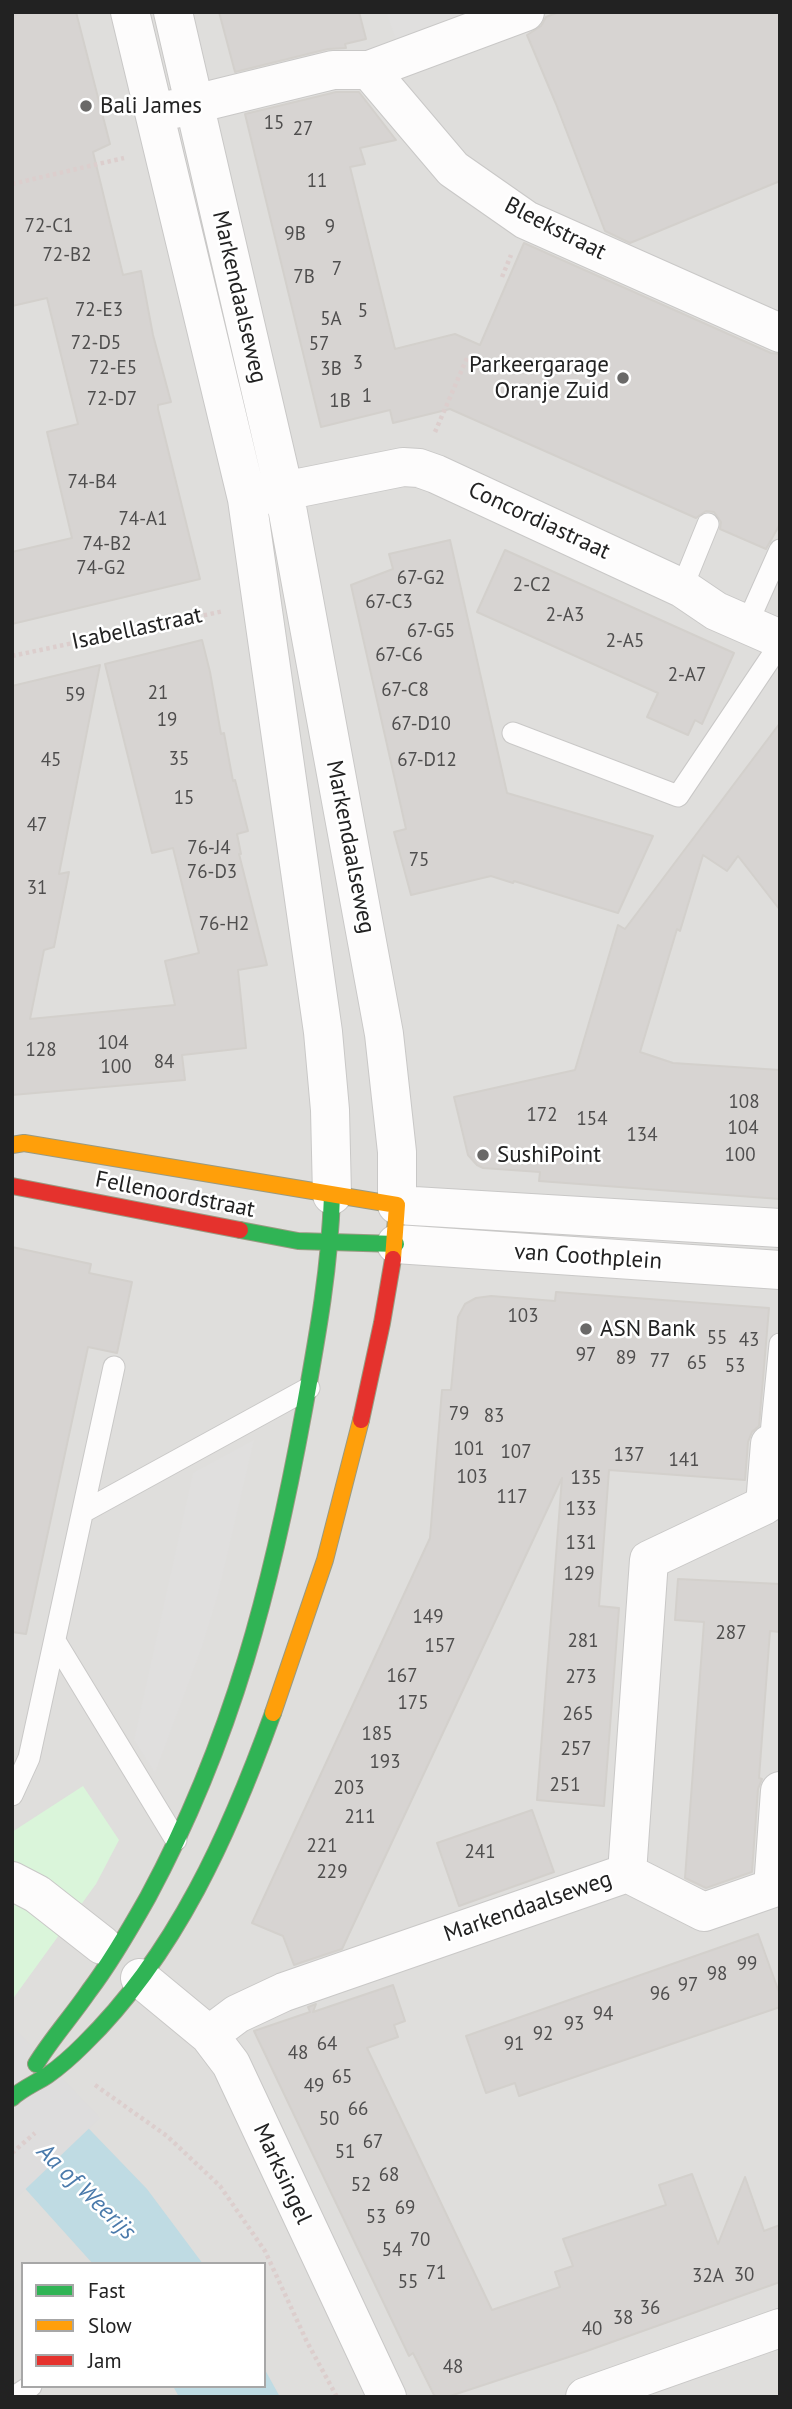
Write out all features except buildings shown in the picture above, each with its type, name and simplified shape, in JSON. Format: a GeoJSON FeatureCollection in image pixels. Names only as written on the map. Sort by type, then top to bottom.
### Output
{"type":"FeatureCollection","features":[{"type":"Feature","properties":{"kind":"main road","name":"Fellenoordstraat"},"geometry":{"type":"LineString","coordinates":[[12,1144],[24,1143],[332,1195]]}},
{"type":"Feature","properties":{"kind":"main road","name":"Fellenoordstraat"},"geometry":{"type":"LineString","coordinates":[[12,1186],[299,1241],[331,1242]]}},
{"type":"Feature","properties":{"kind":"main road"},"geometry":{"type":"LineString","coordinates":[[332,1195],[397,1205]]}},
{"type":"Feature","properties":{"kind":"main road","name":"Markendaalseweg"},"geometry":{"type":"LineString","coordinates":[[17,2094],[41,2056],[98,1979],[143,1905],[197,1797],[241,1676],[289,1520],[331,1242],[332,1195]]}},
{"type":"Feature","properties":{"kind":"main road","name":"Markendaalseweg"},"geometry":{"type":"LineString","coordinates":[[17,2094],[55,2071],[104,2022],[140,1979],[192,1899],[239,1798],[279,1698],[329,1528],[377,1349],[396,1244],[397,1205]]}},
{"type":"Feature","properties":{"kind":"main road"},"geometry":{"type":"LineString","coordinates":[[331,1242],[396,1244]]}},
{"type":"Feature","properties":{"kind":"street","name":"Markendaalseweg"},"geometry":{"type":"LineString","coordinates":[[130,12],[247,499],[323,1032],[330,1110],[332,1195]]}},
{"type":"Feature","properties":{"kind":"street","name":"Markendaalseweg"},"geometry":{"type":"LineString","coordinates":[[173,12],[284,491],[384,1034],[397,1152],[397,1205]]}},
{"type":"Feature","properties":{"kind":"street"},"geometry":{"type":"LineString","coordinates":[[159,131],[194,104],[333,71],[369,70],[523,13]]}},
{"type":"Feature","properties":{"kind":"street","name":"Bleekstraat"},"geometry":{"type":"LineString","coordinates":[[369,70],[453,169],[526,219],[780,333]]}},
{"type":"Feature","properties":{"kind":"street","name":"Concordiastraat"},"geometry":{"type":"LineString","coordinates":[[284,491],[403,467],[419,468],[682,587],[716,611],[769,636]]}},
{"type":"Feature","properties":{"kind":"street"},"geometry":{"type":"LineString","coordinates":[[247,499],[284,491]]}},
{"type":"Feature","properties":{"kind":"street","name":"van Coothplein"},"geometry":{"type":"LineString","coordinates":[[397,1205],[780,1228]]}},
{"type":"Feature","properties":{"kind":"street","name":"van Coothplein"},"geometry":{"type":"LineString","coordinates":[[396,1244],[780,1270]]}},
{"type":"Feature","properties":{"kind":"street","name":"Markendaalseweg"},"geometry":{"type":"LineString","coordinates":[[209,2035],[237,2014],[284,1992],[627,1873],[649,1560],[765,1505],[770,1444]]}},
{"type":"Feature","properties":{"kind":"street"},"geometry":{"type":"LineString","coordinates":[[627,1873],[704,1912],[778,1895],[780,1791]]}},
{"type":"Feature","properties":{"kind":"street"},"geometry":{"type":"LineString","coordinates":[[12,1881],[37,1894],[102,1945]]}},
{"type":"Feature","properties":{"kind":"street","name":"Marksingel"},"geometry":{"type":"LineString","coordinates":[[140,1979],[209,2035],[232,2064],[387,2397]]}},
{"type":"Feature","properties":{"kind":"street"},"geometry":{"type":"LineString","coordinates":[[585,2397],[780,2328]]}},
{"type":"Feature","properties":{"kind":"lane"},"geometry":{"type":"LineString","coordinates":[[682,587],[708,524]]}},
{"type":"Feature","properties":{"kind":"lane"},"geometry":{"type":"LineString","coordinates":[[513,733],[678,796],[769,636],[780,550]]}},
{"type":"Feature","properties":{"kind":"lane"},"geometry":{"type":"LineString","coordinates":[[770,1444],[780,1344]]}},
{"type":"Feature","properties":{"kind":"lane"},"geometry":{"type":"LineString","coordinates":[[12,1795],[29,1758],[114,1367]]}},
{"type":"Feature","properties":{"kind":"lane"},"geometry":{"type":"LineString","coordinates":[[83,1512],[309,1388]]}},
{"type":"Feature","properties":{"kind":"lane"},"geometry":{"type":"LineString","coordinates":[[55,1641],[176,1840]]}},
{"type":"Feature","properties":{"kind":"path"},"geometry":{"type":"LineString","coordinates":[[12,184],[159,131]]}},
{"type":"Feature","properties":{"kind":"path"},"geometry":{"type":"LineString","coordinates":[[419,468],[467,358]]}},
{"type":"Feature","properties":{"kind":"path","name":"Isabellastraat"},"geometry":{"type":"LineString","coordinates":[[12,656],[261,603]]}},
{"type":"Feature","properties":{"kind":"path"},"geometry":{"type":"LineString","coordinates":[[92,2083],[167,2136],[220,2186],[265,2251],[307,2342],[337,2397]]}},
{"type":"Feature","properties":{"kind":"shaded area"},"geometry":{"type":"Polygon","coordinates":[[[12,12],[780,12],[780,2397],[12,2397],[12,12]]]}},
{"type":"Feature","properties":{"kind":"shaded area"},"geometry":{"type":"Polygon","coordinates":[[[386,12],[471,12],[396,40],[386,12]]]}},
{"type":"Feature","properties":{"kind":"shaded area"},"geometry":{"type":"Polygon","coordinates":[[[254,1440],[218,1594],[202,1647],[155,1773],[134,1740],[193,1473],[254,1440]]]}},
{"type":"Feature","properties":{"kind":"green space"},"geometry":{"type":"Polygon","coordinates":[[[83,1786],[119,1840],[96,1884],[12,2000],[12,1832],[83,1786]]]}},
{"type":"Feature","properties":{"kind":"water","name":"Aa of Weerijs"},"geometry":{"type":"Polygon","coordinates":[[[12,2049],[147,2189],[202,2262],[91,2262],[12,2174],[12,2049]]]}},
{"type":"Feature","properties":{"kind":"water"},"geometry":{"type":"Polygon","coordinates":[[[266,2372],[280,2397],[179,2397],[174,2388],[266,2388],[266,2372]]]}},
{"type":"Feature","properties":{"kind":"pier"},"geometry":{"type":"Polygon","coordinates":[[[12,2026],[100,2118],[12,2202],[12,2026]]]}},
{"type":"Feature","properties":{"kind":"traffic: fast"},"geometry":{"type":"LineString","coordinates":[[36,2064],[105,1969],[148,1897],[178,1838],[226,1720],[263,1599],[292,1475],[322,1303],[332,1195]]}},
{"type":"Feature","properties":{"kind":"traffic: fast"},"geometry":{"type":"LineString","coordinates":[[240,1230],[298,1241],[396,1244]]}},
{"type":"Feature","properties":{"kind":"traffic: fast"},"geometry":{"type":"LineString","coordinates":[[12,2098],[53,2072],[76,2052],[117,2009],[146,1971],[173,1931],[219,1846],[273,1713]]}},
{"type":"Feature","properties":{"kind":"traffic: slow"},"geometry":{"type":"LineString","coordinates":[[12,1145],[24,1143],[397,1205],[393,1259]]}},
{"type":"Feature","properties":{"kind":"traffic: slow"},"geometry":{"type":"LineString","coordinates":[[273,1713],[325,1560],[361,1420]]}},
{"type":"Feature","properties":{"kind":"traffic: jam"},"geometry":{"type":"LineString","coordinates":[[12,1186],[240,1230]]}},
{"type":"Feature","properties":{"kind":"traffic: jam"},"geometry":{"type":"LineString","coordinates":[[361,1420],[393,1259]]}},
{"type":"Feature","properties":{"kind":"place","name":"Bali James"},"geometry":{"type":"Point","coordinates":[86,106]}},
{"type":"Feature","properties":{"kind":"place","name":"Parkeergarage Oranje Zuid"},"geometry":{"type":"Point","coordinates":[623,378]}},
{"type":"Feature","properties":{"kind":"place","name":"SushiPoint"},"geometry":{"type":"Point","coordinates":[483,1155]}},
{"type":"Feature","properties":{"kind":"place","name":"ASN Bank"},"geometry":{"type":"Point","coordinates":[586,1329]}}]}
